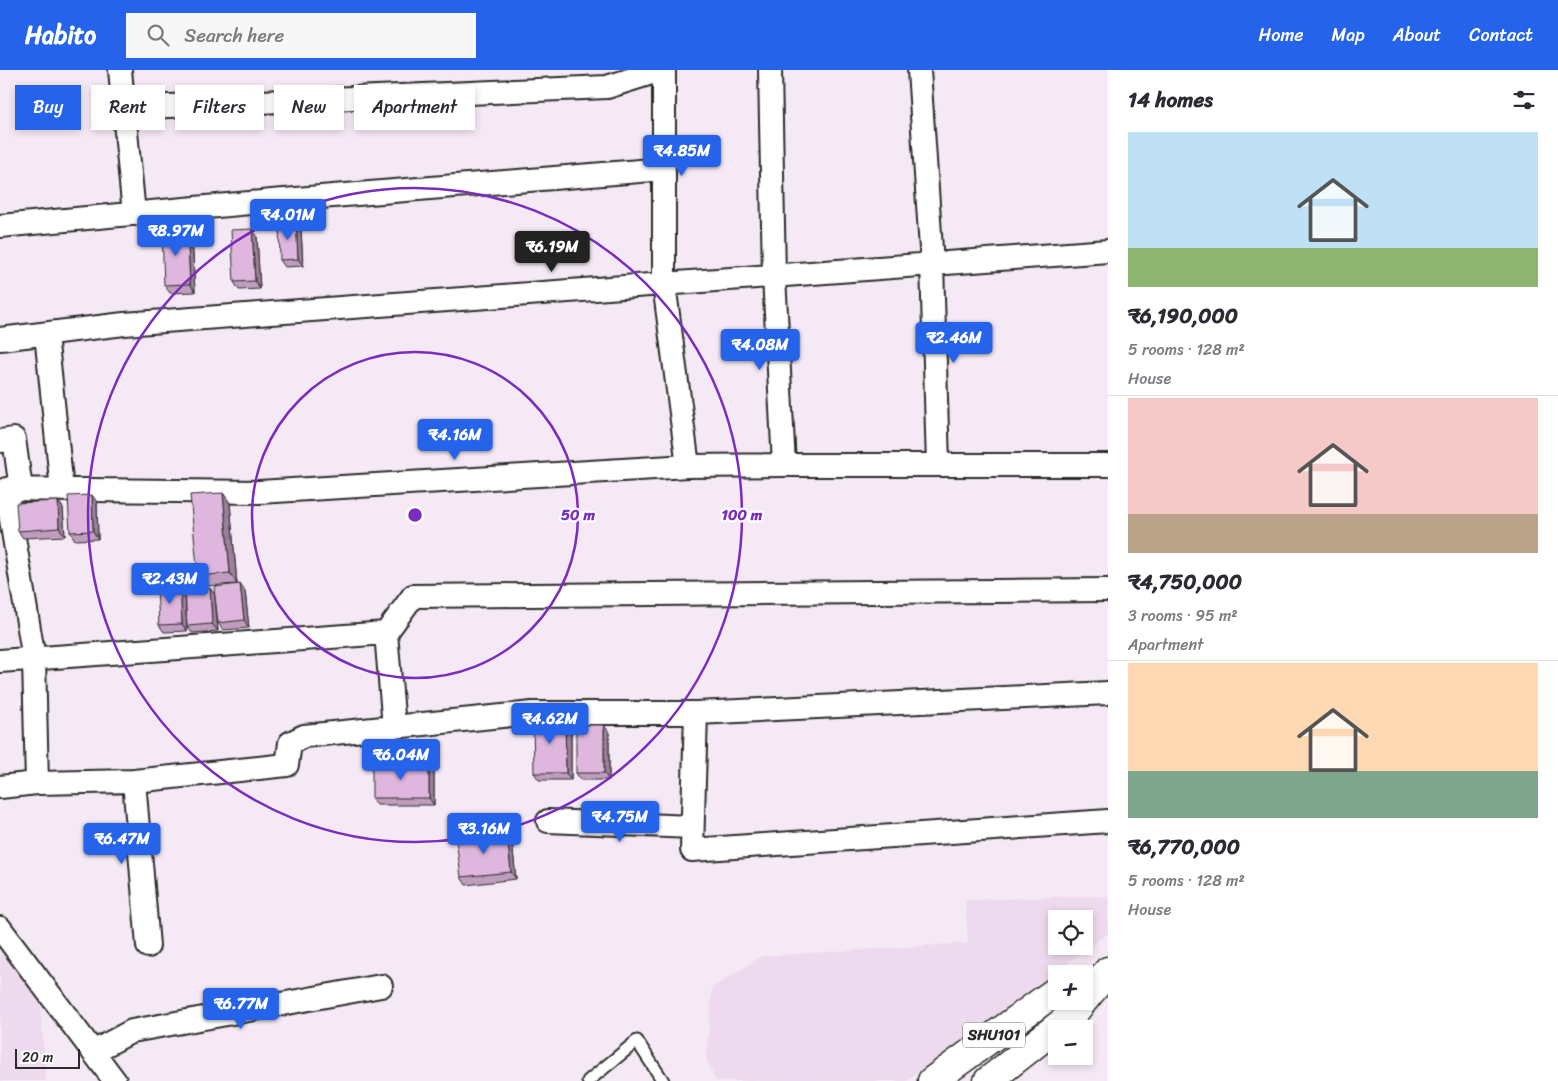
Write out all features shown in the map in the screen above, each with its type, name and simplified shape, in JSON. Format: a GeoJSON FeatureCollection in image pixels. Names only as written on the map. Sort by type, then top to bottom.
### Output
{"type":"FeatureCollection","features":[{"type":"Feature","properties":{"kind":"main road","name":"SHU101"},"geometry":{"type":"LineString","coordinates":[[932,1081],[1048,997]]}},
{"type":"Feature","properties":{"kind":"main road","name":"SHU101"},"geometry":{"type":"LineString","coordinates":[[988,1081],[1076,1010]]}},
{"type":"Feature","properties":{"kind":"street"},"geometry":{"type":"LineString","coordinates":[[120,70],[121,85]]}},
{"type":"Feature","properties":{"kind":"street"},"geometry":{"type":"LineString","coordinates":[[165,106],[607,87],[663,70],[664,284],[688,466]]}},
{"type":"Feature","properties":{"kind":"street"},"geometry":{"type":"LineString","coordinates":[[770,70],[774,276],[784,465]]}},
{"type":"Feature","properties":{"kind":"street"},"geometry":{"type":"LineString","coordinates":[[920,70],[932,264],[938,465]]}},
{"type":"Feature","properties":{"kind":"street"},"geometry":{"type":"LineString","coordinates":[[125,130],[134,214]]}},
{"type":"Feature","properties":{"kind":"street"},"geometry":{"type":"LineString","coordinates":[[0,226],[272,201],[664,169]]}},
{"type":"Feature","properties":{"kind":"street"},"geometry":{"type":"LineString","coordinates":[[0,339],[124,324],[1108,251]]}},
{"type":"Feature","properties":{"kind":"street"},"geometry":{"type":"LineString","coordinates":[[46,334],[62,490]]}},
{"type":"Feature","properties":{"kind":"street"},"geometry":{"type":"LineString","coordinates":[[0,441],[14,439],[21,489]]}},
{"type":"Feature","properties":{"kind":"street"},"geometry":{"type":"LineString","coordinates":[[37,783],[34,659],[6,489],[259,492],[688,466],[1108,465]]}},
{"type":"Feature","properties":{"kind":"street"},"geometry":{"type":"LineString","coordinates":[[394,727],[386,633],[413,596],[1108,590]]}},
{"type":"Feature","properties":{"kind":"street"},"geometry":{"type":"LineString","coordinates":[[0,661],[386,633]]}},
{"type":"Feature","properties":{"kind":"street"},"geometry":{"type":"LineString","coordinates":[[0,787],[37,783],[134,781],[287,765],[290,743],[304,736],[532,713],[696,712],[1108,693]]}},
{"type":"Feature","properties":{"kind":"street"},"geometry":{"type":"LineString","coordinates":[[696,712],[692,850],[1108,821]]}},
{"type":"Feature","properties":{"kind":"street"},"geometry":{"type":"LineString","coordinates":[[134,781],[148,946]]}},
{"type":"Feature","properties":{"kind":"street"},"geometry":{"type":"LineString","coordinates":[[548,821],[692,827]]}},
{"type":"Feature","properties":{"kind":"street"},"geometry":{"type":"LineString","coordinates":[[0,928],[115,1081]]}},
{"type":"Feature","properties":{"kind":"street"},"geometry":{"type":"LineString","coordinates":[[92,1052],[132,1031],[381,986]]}},
{"type":"Feature","properties":{"kind":"lane"},"geometry":{"type":"LineString","coordinates":[[588,1081],[637,1041],[663,1081]]}},
{"type":"Feature","properties":{"kind":"shaded area"},"geometry":{"type":"Polygon","coordinates":[[[1081,896],[1108,897],[1108,933],[1093,944],[1093,910],[1048,910],[1048,955],[1078,955],[1065,965],[1048,965],[1048,977],[907,1081],[716,1081],[706,1059],[712,988],[762,956],[968,943],[965,900],[1081,896]]]}},
{"type":"Feature","properties":{"kind":"shaded area"},"geometry":{"type":"Polygon","coordinates":[[[0,949],[12,950],[40,998],[46,1081],[0,1081],[0,949]]]}},
{"type":"Feature","properties":{"kind":"building"},"geometry":{"type":"Polygon","coordinates":[[[296,221],[298,259],[280,260],[279,222],[296,221]]]}},
{"type":"Feature","properties":{"kind":"building"},"geometry":{"type":"Polygon","coordinates":[[[187,228],[190,284],[164,285],[162,230],[187,228]]]}},
{"type":"Feature","properties":{"kind":"building"},"geometry":{"type":"Polygon","coordinates":[[[252,229],[255,281],[234,282],[231,230],[252,229]]]}},
{"type":"Feature","properties":{"kind":"building"},"geometry":{"type":"Polygon","coordinates":[[[223,493],[230,573],[198,576],[190,495],[223,493]]]}},
{"type":"Feature","properties":{"kind":"building"},"geometry":{"type":"Polygon","coordinates":[[[92,495],[93,531],[70,532],[68,496],[92,495]]]}},
{"type":"Feature","properties":{"kind":"building"},"geometry":{"type":"Polygon","coordinates":[[[58,501],[59,528],[18,531],[16,503],[58,501]]]}},
{"type":"Feature","properties":{"kind":"building"},"geometry":{"type":"Polygon","coordinates":[[[240,584],[244,620],[218,623],[214,587],[240,584]]]}},
{"type":"Feature","properties":{"kind":"building"},"geometry":{"type":"Polygon","coordinates":[[[180,585],[182,624],[159,625],[157,586],[180,585]]]}},
{"type":"Feature","properties":{"kind":"building"},"geometry":{"type":"Polygon","coordinates":[[[210,588],[212,624],[187,626],[185,590],[210,588]]]}},
{"type":"Feature","properties":{"kind":"building"},"geometry":{"type":"Polygon","coordinates":[[[533,718],[565,718],[566,773],[534,773],[533,718]]]}},
{"type":"Feature","properties":{"kind":"building"},"geometry":{"type":"Polygon","coordinates":[[[576,725],[604,725],[604,773],[576,773],[576,725]]]}},
{"type":"Feature","properties":{"kind":"building"},"geometry":{"type":"Polygon","coordinates":[[[372,763],[429,763],[429,798],[372,798],[372,763]]]}},
{"type":"Feature","properties":{"kind":"building"},"geometry":{"type":"Polygon","coordinates":[[[507,834],[511,872],[461,877],[456,839],[507,834]]]}}]}
